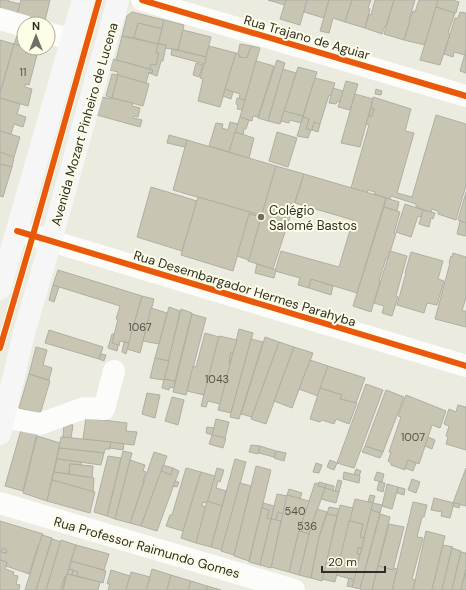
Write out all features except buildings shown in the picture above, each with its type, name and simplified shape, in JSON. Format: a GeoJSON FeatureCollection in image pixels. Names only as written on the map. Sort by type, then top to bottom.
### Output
{"type":"FeatureCollection","features":[{"type":"Feature","properties":{"kind":"main road"},"geometry":{"type":"LineString","coordinates":[[0,289],[84,0]]}},
{"type":"Feature","properties":{"kind":"main road","name":"Avenida Mozart Pinheiro de Lucena"},"geometry":{"type":"LineString","coordinates":[[2,426],[24,333],[118,0]]}},
{"type":"Feature","properties":{"kind":"street","name":"Rua Trajano de Aguiar"},"geometry":{"type":"LineString","coordinates":[[142,0],[466,96]]}},
{"type":"Feature","properties":{"kind":"street"},"geometry":{"type":"LineString","coordinates":[[0,19],[16,24]]}},
{"type":"Feature","properties":{"kind":"street"},"geometry":{"type":"LineString","coordinates":[[56,35],[73,40]]}},
{"type":"Feature","properties":{"kind":"street","name":"Rua Desembargador Hermes Parahyba"},"geometry":{"type":"LineString","coordinates":[[17,231],[466,366]]}},
{"type":"Feature","properties":{"kind":"street"},"geometry":{"type":"LineString","coordinates":[[2,426],[40,424],[84,408],[104,409],[114,371]]}},
{"type":"Feature","properties":{"kind":"street","name":"Rua Professor Raimundo Gomes"},"geometry":{"type":"LineString","coordinates":[[0,504],[294,590]]}},
{"type":"Feature","properties":{"kind":"cycle path"},"geometry":{"type":"LineString","coordinates":[[0,348],[99,0]]}},
{"type":"Feature","properties":{"kind":"cycle path"},"geometry":{"type":"LineString","coordinates":[[142,0],[466,96]]}},
{"type":"Feature","properties":{"kind":"cycle path"},"geometry":{"type":"LineString","coordinates":[[17,231],[466,366]]}},
{"type":"Feature","properties":{"kind":"place","name":"Colégio Salomé Bastos"},"geometry":{"type":"Point","coordinates":[261,217]}}]}
